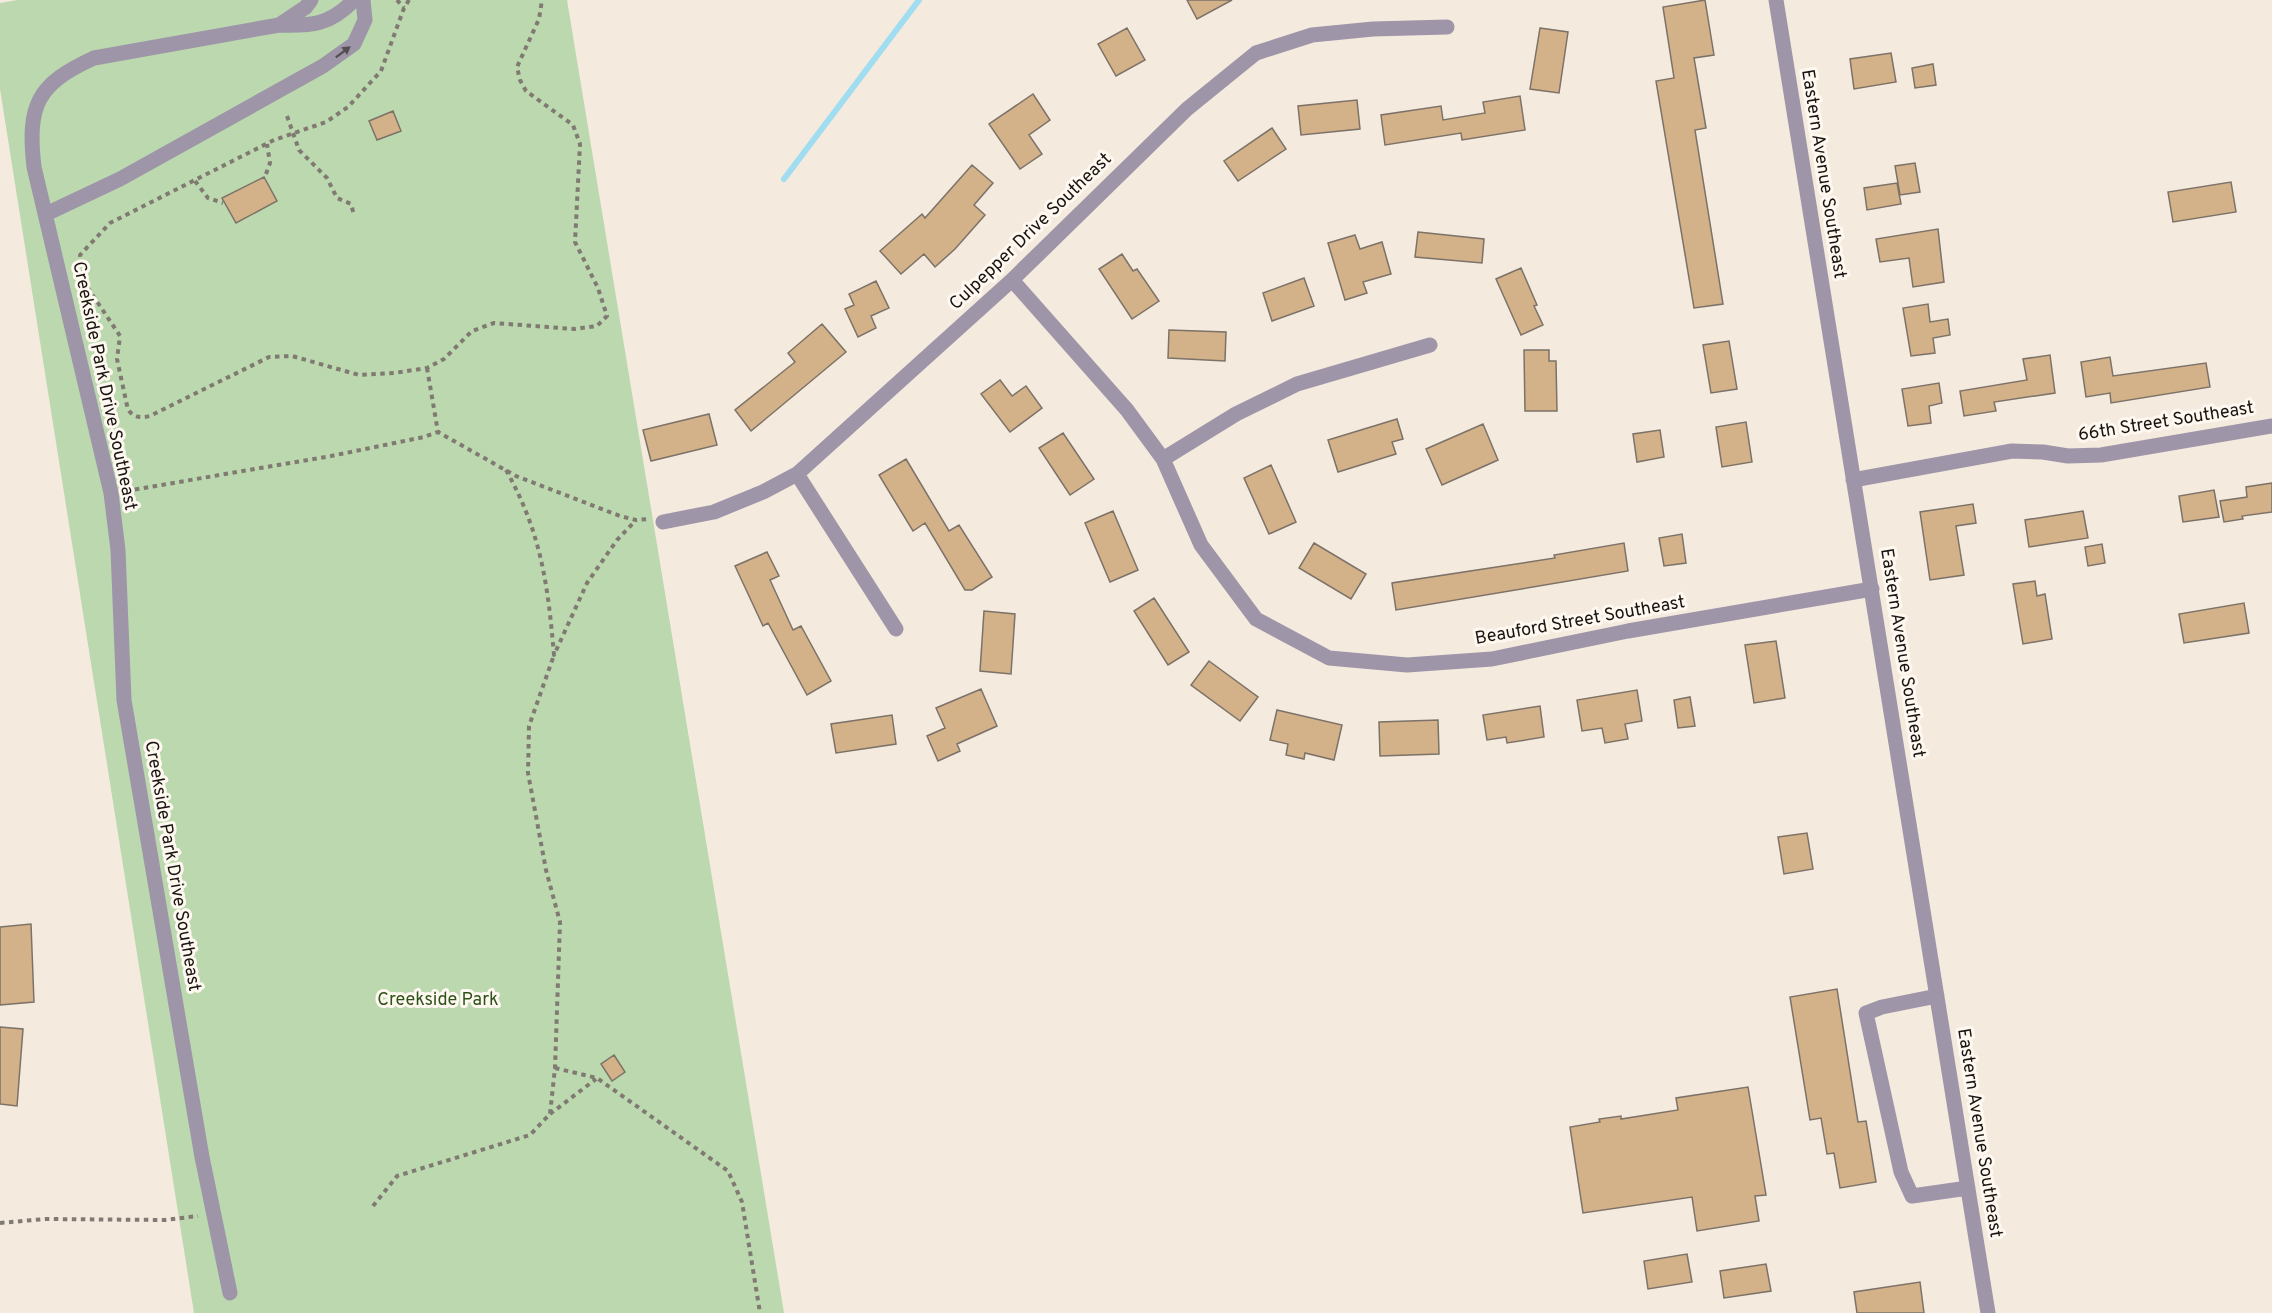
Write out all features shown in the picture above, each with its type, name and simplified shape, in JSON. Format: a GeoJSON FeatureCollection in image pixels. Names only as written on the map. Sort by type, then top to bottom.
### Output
{"type":"FeatureCollection","features":[{"type":"Feature","properties":{"kind":"street","name":"Creekside Park Drive Southeast"},"geometry":{"type":"LineString","coordinates":[[279,25],[306,8],[311,0]]}},
{"type":"Feature","properties":{"kind":"street","name":"Creekside Park Drive Southeast"},"geometry":{"type":"LineString","coordinates":[[230,1293],[202,1157],[124,700],[118,550],[111,493],[34,166],[30,135],[34,110],[46,89],[69,69],[94,58],[279,25],[307,26],[328,21],[354,0]]}},
{"type":"Feature","properties":{"kind":"street"},"geometry":{"type":"LineString","coordinates":[[46,214],[120,179],[323,66],[354,44],[365,20],[363,0]]}},
{"type":"Feature","properties":{"kind":"street","name":"Eastern Avenue Southeast"},"geometry":{"type":"LineString","coordinates":[[1776,0],[1989,1313]]}},
{"type":"Feature","properties":{"kind":"street","name":"Culpepper Drive Southeast"},"geometry":{"type":"LineString","coordinates":[[663,522],[714,512],[763,492],[797,474],[1012,280],[1187,109],[1256,54],[1312,35],[1374,29],[1447,27]]}},
{"type":"Feature","properties":{"kind":"street","name":"Beauford Street Southeast"},"geometry":{"type":"LineString","coordinates":[[1012,280],[1127,410],[1163,459],[1201,545],[1256,619],[1329,658],[1407,665],[1492,659],[1628,631],[1872,588]]}},
{"type":"Feature","properties":{"kind":"street"},"geometry":{"type":"LineString","coordinates":[[1163,459],[1236,414],[1297,384],[1430,345]]}},
{"type":"Feature","properties":{"kind":"street","name":"66th Street Southeast"},"geometry":{"type":"LineString","coordinates":[[1853,480],[2012,451],[2068,456],[2101,454],[2272,426]]}},
{"type":"Feature","properties":{"kind":"street"},"geometry":{"type":"LineString","coordinates":[[797,474],[896,629]]}},
{"type":"Feature","properties":{"kind":"street"},"geometry":{"type":"LineString","coordinates":[[1937,996],[1882,1007],[1866,1013],[1900,1172],[1912,1196],[1968,1188]]}},
{"type":"Feature","properties":{"kind":"path"},"geometry":{"type":"LineString","coordinates":[[398,0],[404,8]]}},
{"type":"Feature","properties":{"kind":"path"},"geometry":{"type":"LineString","coordinates":[[409,0],[381,71],[348,107],[326,122],[293,132],[267,144],[110,223],[80,255],[86,285],[120,336],[117,358],[128,410],[132,415],[141,418],[150,416],[269,357],[292,356],[359,375],[427,368],[444,359],[472,331],[494,323],[574,329],[597,326],[607,316],[598,288],[575,242],[580,144],[573,125],[526,91],[517,67],[539,19],[542,0]]}},
{"type":"Feature","properties":{"kind":"path"},"geometry":{"type":"LineString","coordinates":[[287,116],[299,150],[327,178],[337,198],[351,204],[354,215]]}},
{"type":"Feature","properties":{"kind":"path"},"geometry":{"type":"LineString","coordinates":[[266,174],[270,163],[267,144]]}},
{"type":"Feature","properties":{"kind":"path"},"geometry":{"type":"LineString","coordinates":[[195,181],[208,198],[223,203]]}},
{"type":"Feature","properties":{"kind":"path"},"geometry":{"type":"LineString","coordinates":[[427,368],[438,432]]}},
{"type":"Feature","properties":{"kind":"path"},"geometry":{"type":"LineString","coordinates":[[111,493],[331,456],[424,437],[438,432],[527,480],[636,520],[662,517],[663,522]]}},
{"type":"Feature","properties":{"kind":"path"},"geometry":{"type":"LineString","coordinates":[[506,470],[523,499],[542,556],[550,605],[554,654]]}},
{"type":"Feature","properties":{"kind":"path"},"geometry":{"type":"LineString","coordinates":[[549,1114],[555,1068],[560,922],[546,870],[528,773],[529,726],[554,654],[587,583],[617,540],[636,520]]}},
{"type":"Feature","properties":{"kind":"path"},"geometry":{"type":"LineString","coordinates":[[555,1068],[597,1078],[728,1171],[742,1202],[760,1313]]}},
{"type":"Feature","properties":{"kind":"path"},"geometry":{"type":"LineString","coordinates":[[372,1206],[397,1176],[530,1135],[549,1114],[597,1078]]}},
{"type":"Feature","properties":{"kind":"path"},"geometry":{"type":"LineString","coordinates":[[0,1223],[45,1219],[165,1220],[214,1213]]}},
{"type":"Feature","properties":{"kind":"green space","name":"Creekside Park"},"geometry":{"type":"Polygon","coordinates":[[[18,0],[567,0],[784,1313],[194,1313],[0,89],[0,3],[18,0]]]}},
{"type":"Feature","properties":{"kind":"building"},"geometry":{"type":"Polygon","coordinates":[[[1187,0],[1232,0],[1197,19],[1187,0]]]}},
{"type":"Feature","properties":{"kind":"building"},"geometry":{"type":"Polygon","coordinates":[[[1705,0],[1714,55],[1694,58],[1706,128],[1695,130],[1723,304],[1694,308],[1656,81],[1674,78],[1663,7],[1705,0]]]}},
{"type":"Feature","properties":{"kind":"building"},"geometry":{"type":"Polygon","coordinates":[[[1127,28],[1145,60],[1116,76],[1098,44],[1127,28]]]}},
{"type":"Feature","properties":{"kind":"building"},"geometry":{"type":"Polygon","coordinates":[[[1540,28],[1568,32],[1559,93],[1530,89],[1540,28]]]}},
{"type":"Feature","properties":{"kind":"building"},"geometry":{"type":"Polygon","coordinates":[[[1891,53],[1896,82],[1854,89],[1850,59],[1891,53]]]}},
{"type":"Feature","properties":{"kind":"building"},"geometry":{"type":"Polygon","coordinates":[[[1933,64],[1936,85],[1915,88],[1912,68],[1933,64]]]}},
{"type":"Feature","properties":{"kind":"building"},"geometry":{"type":"Polygon","coordinates":[[[1033,94],[1050,120],[1029,135],[1042,154],[1020,169],[989,124],[1033,94]]]}},
{"type":"Feature","properties":{"kind":"building"},"geometry":{"type":"Polygon","coordinates":[[[1520,96],[1525,130],[1462,140],[1461,133],[1385,145],[1381,115],[1441,106],[1443,120],[1485,113],[1483,102],[1520,96]]]}},
{"type":"Feature","properties":{"kind":"building"},"geometry":{"type":"Polygon","coordinates":[[[1357,100],[1360,129],[1301,135],[1298,106],[1357,100]]]}},
{"type":"Feature","properties":{"kind":"building"},"geometry":{"type":"Polygon","coordinates":[[[393,111],[401,131],[377,140],[369,121],[393,111]]]}},
{"type":"Feature","properties":{"kind":"building"},"geometry":{"type":"Polygon","coordinates":[[[1272,128],[1286,149],[1238,181],[1224,161],[1272,128]]]}},
{"type":"Feature","properties":{"kind":"building"},"geometry":{"type":"Polygon","coordinates":[[[1915,163],[1920,192],[1900,195],[1895,166],[1915,163]]]}},
{"type":"Feature","properties":{"kind":"building"},"geometry":{"type":"Polygon","coordinates":[[[972,165],[993,183],[974,205],[985,215],[955,249],[935,267],[924,254],[901,274],[880,251],[922,214],[925,218],[972,165]]]}},
{"type":"Feature","properties":{"kind":"building"},"geometry":{"type":"Polygon","coordinates":[[[264,177],[277,201],[236,223],[222,198],[264,177]]]}},
{"type":"Feature","properties":{"kind":"building"},"geometry":{"type":"Polygon","coordinates":[[[2231,182],[2236,212],[2173,222],[2168,192],[2231,182]]]}},
{"type":"Feature","properties":{"kind":"building"},"geometry":{"type":"Polygon","coordinates":[[[1897,183],[1901,204],[1867,210],[1864,188],[1897,183]]]}},
{"type":"Feature","properties":{"kind":"building"},"geometry":{"type":"Polygon","coordinates":[[[1938,229],[1944,282],[1913,287],[1909,258],[1880,262],[1876,239],[1938,229]]]}},
{"type":"Feature","properties":{"kind":"building"},"geometry":{"type":"Polygon","coordinates":[[[1418,232],[1484,239],[1482,263],[1415,257],[1418,232]]]}},
{"type":"Feature","properties":{"kind":"building"},"geometry":{"type":"Polygon","coordinates":[[[1355,235],[1360,249],[1382,242],[1391,274],[1363,282],[1367,293],[1345,300],[1328,243],[1355,235]]]}},
{"type":"Feature","properties":{"kind":"building"},"geometry":{"type":"Polygon","coordinates":[[[1122,254],[1133,271],[1137,269],[1159,301],[1132,319],[1099,269],[1122,254]]]}},
{"type":"Feature","properties":{"kind":"building"},"geometry":{"type":"Polygon","coordinates":[[[1521,268],[1543,325],[1521,335],[1496,279],[1521,268]]]}},
{"type":"Feature","properties":{"kind":"building"},"geometry":{"type":"Polygon","coordinates":[[[1304,278],[1314,306],[1272,321],[1263,293],[1304,278]]]}},
{"type":"Feature","properties":{"kind":"building"},"geometry":{"type":"Polygon","coordinates":[[[876,281],[889,308],[871,316],[876,328],[858,337],[845,309],[854,305],[849,294],[876,281]]]}},
{"type":"Feature","properties":{"kind":"building"},"geometry":{"type":"Polygon","coordinates":[[[1928,304],[1930,322],[1948,319],[1950,335],[1933,338],[1935,353],[1911,356],[1903,308],[1928,304]]]}},
{"type":"Feature","properties":{"kind":"building"},"geometry":{"type":"Polygon","coordinates":[[[822,324],[846,352],[751,431],[735,410],[795,362],[788,353],[822,324]]]}},
{"type":"Feature","properties":{"kind":"building"},"geometry":{"type":"Polygon","coordinates":[[[1169,330],[1226,332],[1225,361],[1168,358],[1169,330]]]}},
{"type":"Feature","properties":{"kind":"building"},"geometry":{"type":"Polygon","coordinates":[[[1729,341],[1737,389],[1711,393],[1703,345],[1729,341]]]}},
{"type":"Feature","properties":{"kind":"building"},"geometry":{"type":"Polygon","coordinates":[[[1524,350],[1549,350],[1549,361],[1556,361],[1557,411],[1525,411],[1524,350]]]}},
{"type":"Feature","properties":{"kind":"building"},"geometry":{"type":"Polygon","coordinates":[[[2050,355],[2055,393],[1994,402],[1996,411],[1964,416],[1960,391],[2027,380],[2023,359],[2050,355]]]}},
{"type":"Feature","properties":{"kind":"building"},"geometry":{"type":"Polygon","coordinates":[[[2110,357],[2113,376],[2206,363],[2210,387],[2111,403],[2110,393],[2086,397],[2081,362],[2110,357]]]}},
{"type":"Feature","properties":{"kind":"building"},"geometry":{"type":"Polygon","coordinates":[[[1000,380],[1012,396],[1026,386],[1042,408],[1010,432],[981,394],[1000,380]]]}},
{"type":"Feature","properties":{"kind":"building"},"geometry":{"type":"Polygon","coordinates":[[[1939,383],[1942,403],[1929,406],[1931,423],[1908,426],[1902,389],[1939,383]]]}},
{"type":"Feature","properties":{"kind":"building"},"geometry":{"type":"Polygon","coordinates":[[[709,414],[717,445],[651,461],[643,430],[709,414]]]}},
{"type":"Feature","properties":{"kind":"building"},"geometry":{"type":"Polygon","coordinates":[[[1397,419],[1403,439],[1392,442],[1396,454],[1338,472],[1328,440],[1397,419]]]}},
{"type":"Feature","properties":{"kind":"building"},"geometry":{"type":"Polygon","coordinates":[[[1746,422],[1752,462],[1722,467],[1716,427],[1746,422]]]}},
{"type":"Feature","properties":{"kind":"building"},"geometry":{"type":"Polygon","coordinates":[[[1483,424],[1498,460],[1442,485],[1426,449],[1483,424]]]}},
{"type":"Feature","properties":{"kind":"building"},"geometry":{"type":"Polygon","coordinates":[[[1660,430],[1664,457],[1637,462],[1633,434],[1660,430]]]}},
{"type":"Feature","properties":{"kind":"building"},"geometry":{"type":"Polygon","coordinates":[[[1063,433],[1094,479],[1070,495],[1039,448],[1063,433]]]}},
{"type":"Feature","properties":{"kind":"building"},"geometry":{"type":"Polygon","coordinates":[[[906,459],[949,531],[959,525],[992,577],[972,590],[965,590],[925,523],[913,531],[879,475],[906,459]]]}},
{"type":"Feature","properties":{"kind":"building"},"geometry":{"type":"Polygon","coordinates":[[[1271,465],[1296,522],[1269,534],[1244,478],[1271,465]]]}},
{"type":"Feature","properties":{"kind":"building"},"geometry":{"type":"Polygon","coordinates":[[[2272,483],[2272,512],[2242,516],[2243,519],[2224,522],[2220,501],[2247,497],[2246,487],[2272,483]]]}},
{"type":"Feature","properties":{"kind":"building"},"geometry":{"type":"Polygon","coordinates":[[[2214,490],[2219,517],[2183,522],[2179,496],[2214,490]]]}},
{"type":"Feature","properties":{"kind":"building"},"geometry":{"type":"Polygon","coordinates":[[[1973,504],[1976,523],[1956,526],[1964,575],[1930,580],[1920,512],[1973,504]]]}},
{"type":"Feature","properties":{"kind":"building"},"geometry":{"type":"Polygon","coordinates":[[[1113,511],[1138,570],[1110,582],[1085,523],[1113,511]]]}},
{"type":"Feature","properties":{"kind":"building"},"geometry":{"type":"Polygon","coordinates":[[[2083,511],[2088,538],[2029,547],[2025,520],[2083,511]]]}},
{"type":"Feature","properties":{"kind":"building"},"geometry":{"type":"Polygon","coordinates":[[[1682,534],[1686,563],[1664,566],[1659,538],[1682,534]]]}},
{"type":"Feature","properties":{"kind":"building"},"geometry":{"type":"Polygon","coordinates":[[[1314,543],[1366,574],[1351,599],[1299,568],[1314,543]]]}},
{"type":"Feature","properties":{"kind":"building"},"geometry":{"type":"Polygon","coordinates":[[[1624,543],[1628,571],[1396,610],[1392,583],[1555,558],[1554,555],[1624,543]]]}},
{"type":"Feature","properties":{"kind":"building"},"geometry":{"type":"Polygon","coordinates":[[[2102,544],[2105,563],[2088,566],[2085,547],[2102,544]]]}},
{"type":"Feature","properties":{"kind":"building"},"geometry":{"type":"Polygon","coordinates":[[[767,552],[779,576],[770,580],[793,630],[801,626],[831,681],[807,695],[768,623],[763,626],[735,566],[767,552]]]}},
{"type":"Feature","properties":{"kind":"building"},"geometry":{"type":"Polygon","coordinates":[[[2035,581],[2037,596],[2045,594],[2052,639],[2023,644],[2013,584],[2035,581]]]}},
{"type":"Feature","properties":{"kind":"building"},"geometry":{"type":"Polygon","coordinates":[[[1154,598],[1189,652],[1168,665],[1134,611],[1154,598]]]}},
{"type":"Feature","properties":{"kind":"building"},"geometry":{"type":"Polygon","coordinates":[[[2244,603],[2249,633],[2184,643],[2179,614],[2244,603]]]}},
{"type":"Feature","properties":{"kind":"building"},"geometry":{"type":"Polygon","coordinates":[[[984,611],[1015,614],[1011,674],[980,671],[984,611]]]}},
{"type":"Feature","properties":{"kind":"building"},"geometry":{"type":"Polygon","coordinates":[[[1776,641],[1785,698],[1754,703],[1745,645],[1776,641]]]}},
{"type":"Feature","properties":{"kind":"building"},"geometry":{"type":"Polygon","coordinates":[[[1209,661],[1258,697],[1240,721],[1191,685],[1209,661]]]}},
{"type":"Feature","properties":{"kind":"building"},"geometry":{"type":"Polygon","coordinates":[[[981,689],[997,726],[957,744],[960,751],[938,761],[927,736],[945,728],[936,708],[981,689]]]}},
{"type":"Feature","properties":{"kind":"building"},"geometry":{"type":"Polygon","coordinates":[[[1637,690],[1642,721],[1625,724],[1628,739],[1605,743],[1602,728],[1582,731],[1577,700],[1637,690]]]}},
{"type":"Feature","properties":{"kind":"building"},"geometry":{"type":"Polygon","coordinates":[[[1690,697],[1695,726],[1678,728],[1674,700],[1690,697]]]}},
{"type":"Feature","properties":{"kind":"building"},"geometry":{"type":"Polygon","coordinates":[[[1540,706],[1544,737],[1507,743],[1506,737],[1487,740],[1483,715],[1540,706]]]}},
{"type":"Feature","properties":{"kind":"building"},"geometry":{"type":"Polygon","coordinates":[[[1277,710],[1342,725],[1334,760],[1305,753],[1304,759],[1286,755],[1288,744],[1270,740],[1277,710]]]}},
{"type":"Feature","properties":{"kind":"building"},"geometry":{"type":"Polygon","coordinates":[[[892,715],[896,744],[836,753],[831,724],[892,715]]]}},
{"type":"Feature","properties":{"kind":"building"},"geometry":{"type":"Polygon","coordinates":[[[1438,720],[1439,754],[1380,756],[1379,722],[1438,720]]]}},
{"type":"Feature","properties":{"kind":"building"},"geometry":{"type":"Polygon","coordinates":[[[1807,833],[1813,869],[1784,874],[1778,837],[1807,833]]]}},
{"type":"Feature","properties":{"kind":"building"},"geometry":{"type":"Polygon","coordinates":[[[31,924],[34,1002],[0,1005],[0,927],[31,924]]]}},
{"type":"Feature","properties":{"kind":"building"},"geometry":{"type":"Polygon","coordinates":[[[1837,989],[1858,1122],[1866,1121],[1876,1182],[1840,1188],[1834,1153],[1827,1154],[1821,1118],[1810,1120],[1790,997],[1837,989]]]}},
{"type":"Feature","properties":{"kind":"building"},"geometry":{"type":"Polygon","coordinates":[[[0,1027],[23,1029],[17,1106],[0,1104],[0,1027]]]}},
{"type":"Feature","properties":{"kind":"building"},"geometry":{"type":"Polygon","coordinates":[[[614,1055],[625,1072],[612,1081],[601,1064],[614,1055]]]}},
{"type":"Feature","properties":{"kind":"building"},"geometry":{"type":"Polygon","coordinates":[[[1748,1087],[1766,1195],[1755,1196],[1759,1221],[1697,1231],[1692,1197],[1583,1213],[1570,1127],[1600,1122],[1599,1119],[1621,1116],[1621,1119],[1678,1110],[1676,1098],[1748,1087]]]}},
{"type":"Feature","properties":{"kind":"building"},"geometry":{"type":"Polygon","coordinates":[[[1687,1254],[1692,1282],[1648,1289],[1644,1261],[1687,1254]]]}},
{"type":"Feature","properties":{"kind":"building"},"geometry":{"type":"Polygon","coordinates":[[[1766,1264],[1771,1291],[1724,1298],[1720,1271],[1766,1264]]]}},
{"type":"Feature","properties":{"kind":"building"},"geometry":{"type":"Polygon","coordinates":[[[1920,1282],[1924,1313],[1857,1313],[1854,1292],[1920,1282]]]}},
{"type":"Feature","properties":{"kind":"waterway"},"geometry":{"type":"LineString","coordinates":[[784,179],[919,0]]}}]}
